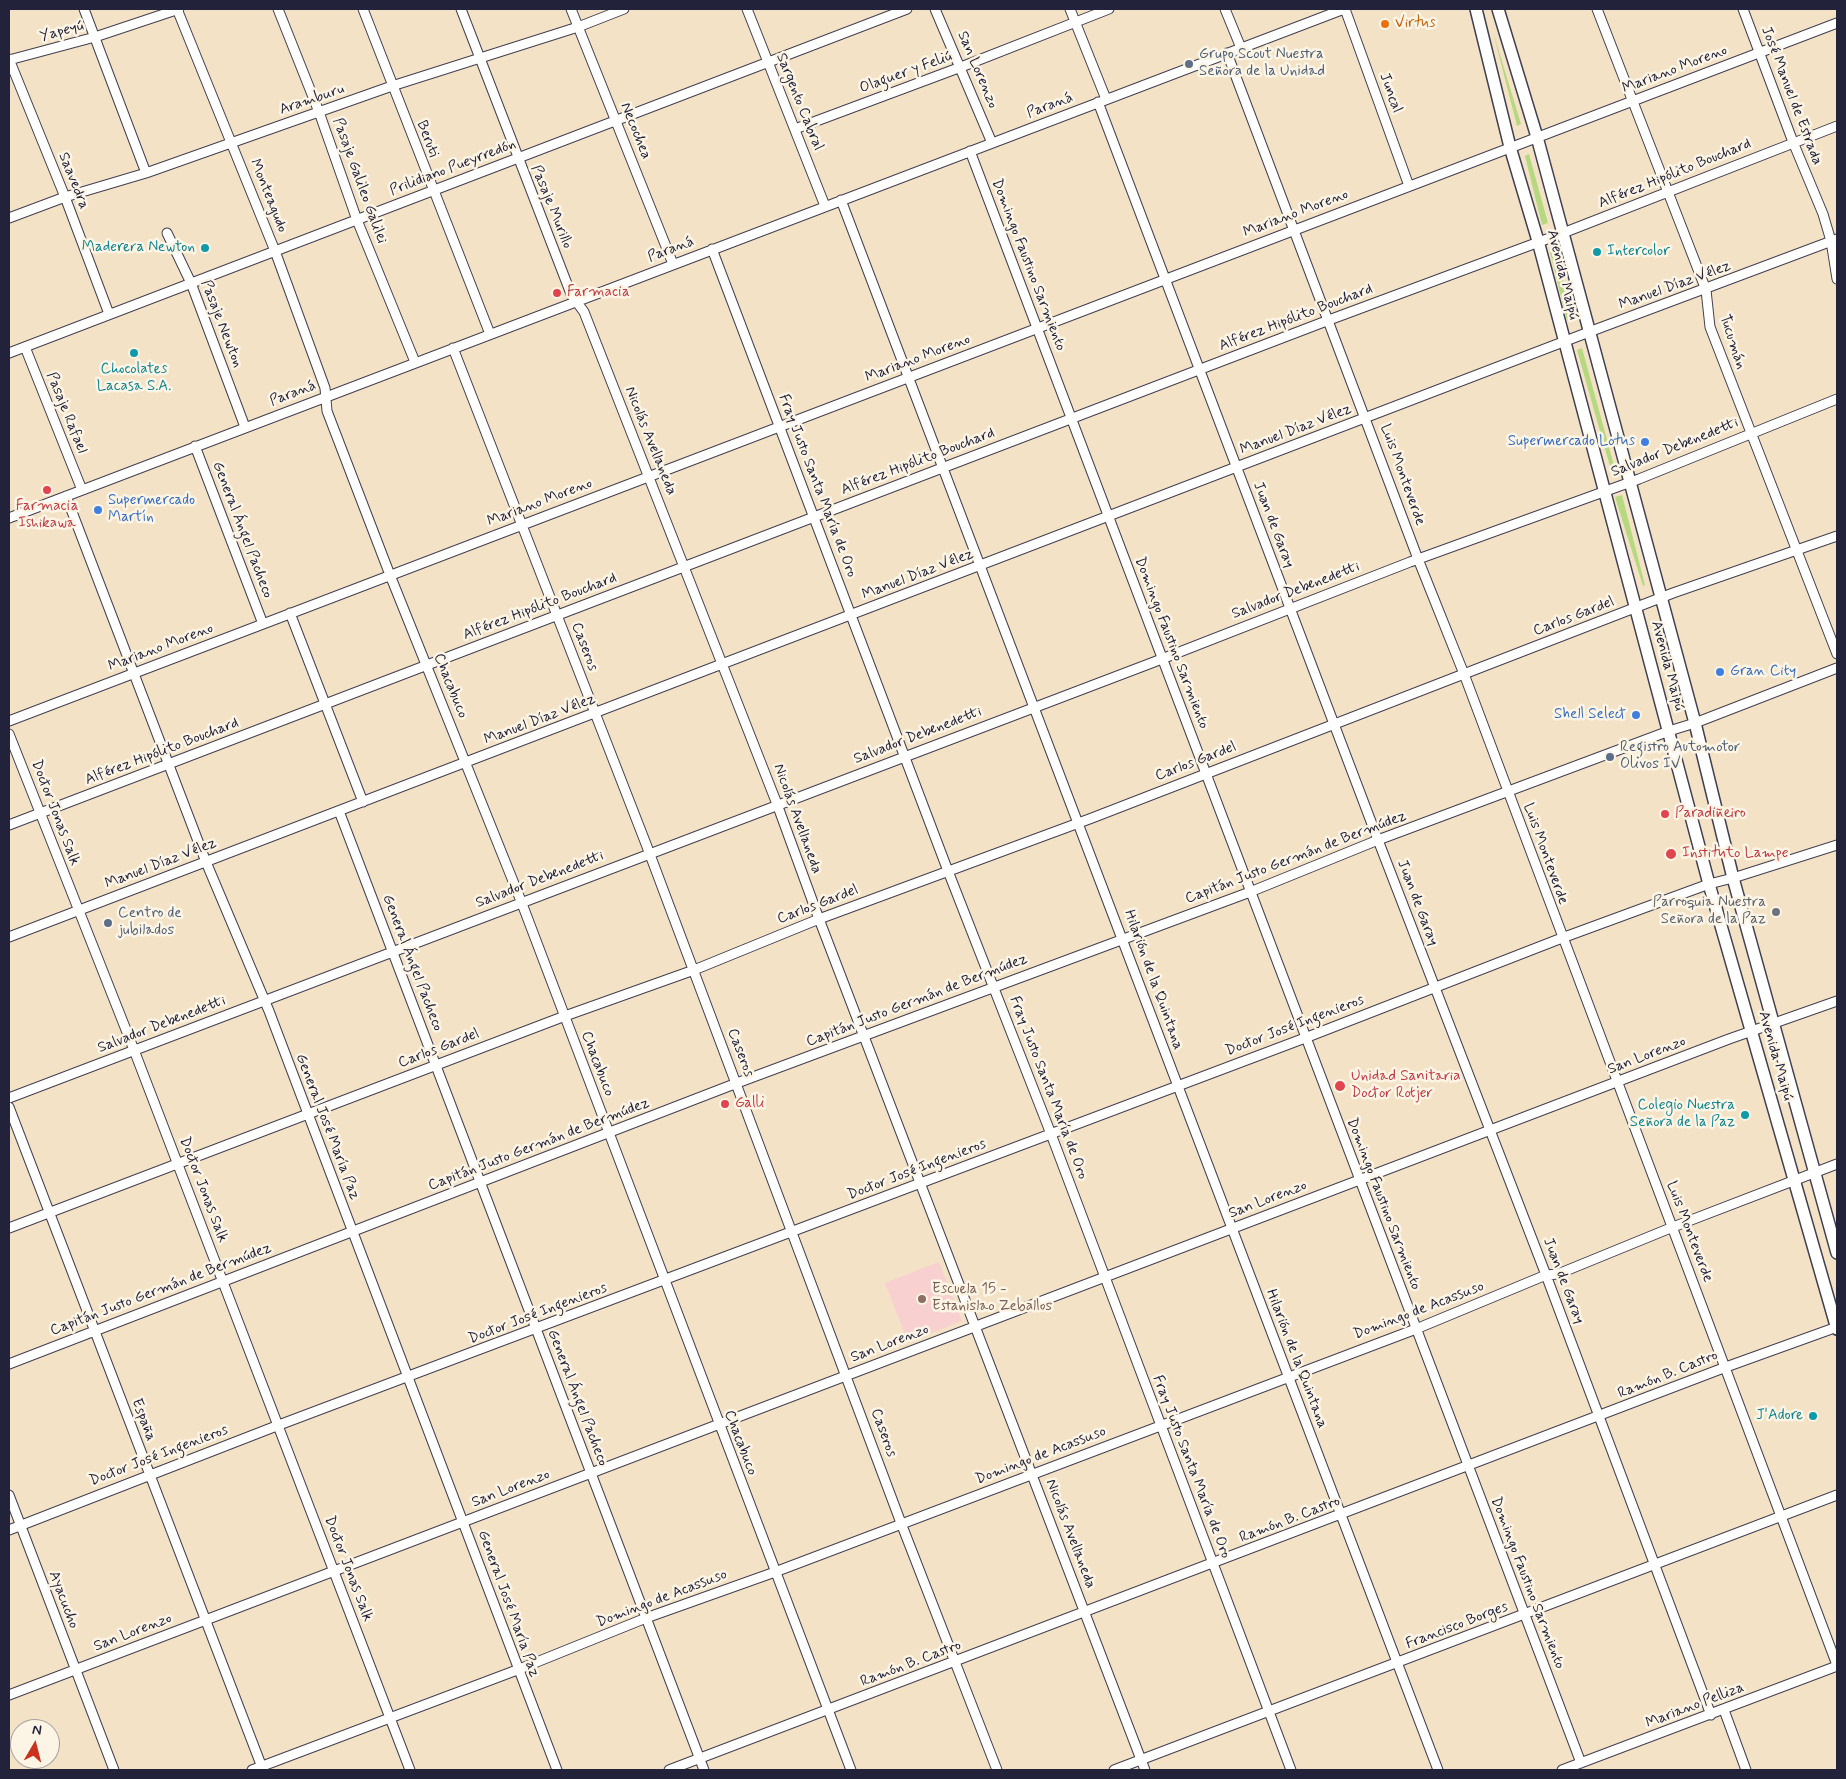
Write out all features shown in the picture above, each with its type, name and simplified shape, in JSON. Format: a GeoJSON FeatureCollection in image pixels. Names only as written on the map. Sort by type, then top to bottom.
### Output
{"type":"FeatureCollection","features":[{"type":"Feature","properties":{"kind":"main road","name":"Avenida Maipú"},"geometry":{"type":"LineString","coordinates":[[1476,9],[1510,147],[1538,241],[1563,342],[1709,884],[1837,1328]]}},
{"type":"Feature","properties":{"kind":"main road","name":"Avenida Maipú"},"geometry":{"type":"LineString","coordinates":[[1498,9],[1537,137],[1695,723],[1734,878],[1837,1253]]}},
{"type":"Feature","properties":{"kind":"street"},"geometry":{"type":"LineString","coordinates":[[84,9],[146,173]]}},
{"type":"Feature","properties":{"kind":"street","name":"Yapeyú"},"geometry":{"type":"LineString","coordinates":[[9,60],[95,37],[178,9]]}},
{"type":"Feature","properties":{"kind":"street","name":"Monteagudo"},"geometry":{"type":"LineString","coordinates":[[178,9],[275,251],[324,388],[324,397]]}},
{"type":"Feature","properties":{"kind":"street","name":"Pasaje Galileo Galilei"},"geometry":{"type":"LineString","coordinates":[[278,9],[319,112],[357,220],[415,362]]}},
{"type":"Feature","properties":{"kind":"street","name":"Beruti"},"geometry":{"type":"LineString","coordinates":[[363,9],[490,334]]}},
{"type":"Feature","properties":{"kind":"street","name":"Pasaje Murillo"},"geometry":{"type":"LineString","coordinates":[[461,9],[517,158],[571,294],[576,301]]}},
{"type":"Feature","properties":{"kind":"street","name":"Necochea"},"geometry":{"type":"LineString","coordinates":[[571,9],[673,264]]}},
{"type":"Feature","properties":{"kind":"street","name":"Aramburu"},"geometry":{"type":"LineString","coordinates":[[9,218],[65,197],[146,173],[392,86],[578,27],[624,9]]}},
{"type":"Feature","properties":{"kind":"street","name":"Sargento Cabral"},"geometry":{"type":"LineString","coordinates":[[747,9],[825,206]]}},
{"type":"Feature","properties":{"kind":"street","name":"Prilidiano Pueyrredón"},"geometry":{"type":"LineString","coordinates":[[9,353],[907,9]]}},
{"type":"Feature","properties":{"kind":"street","name":"San Lorenzo"},"geometry":{"type":"LineString","coordinates":[[935,9],[992,143]]}},
{"type":"Feature","properties":{"kind":"street","name":"Juan de Garay"},"geometry":{"type":"LineString","coordinates":[[1070,9],[1165,279],[1489,1131],[1546,1275],[1598,1418],[1711,1715]]}},
{"type":"Feature","properties":{"kind":"street","name":"Olaguer y Feliú"},"geometry":{"type":"LineString","coordinates":[[795,129],[1109,9]]}},
{"type":"Feature","properties":{"kind":"street"},"geometry":{"type":"LineString","coordinates":[[1225,9],[1241,48]]}},
{"type":"Feature","properties":{"kind":"street","name":"Paraná"},"geometry":{"type":"LineString","coordinates":[[9,518],[1344,9]]}},
{"type":"Feature","properties":{"kind":"street","name":"Juncal"},"geometry":{"type":"LineString","coordinates":[[1344,9],[1409,186]]}},
{"type":"Feature","properties":{"kind":"street","name":"Tucumán"},"geometry":{"type":"LineString","coordinates":[[1597,9],[1634,100],[1706,290],[1710,327],[1837,654]]}},
{"type":"Feature","properties":{"kind":"street","name":"José Manuel de Estrada"},"geometry":{"type":"LineString","coordinates":[[1743,9],[1793,142],[1834,240],[1837,279]]}},
{"type":"Feature","properties":{"kind":"street","name":"Mariano Moreno"},"geometry":{"type":"LineString","coordinates":[[9,721],[1837,23]]}},
{"type":"Feature","properties":{"kind":"street","name":"Luis Monteverde"},"geometry":{"type":"LineString","coordinates":[[1227,53],[1367,418],[1418,559],[1464,674],[1837,1665]]}},
{"type":"Feature","properties":{"kind":"street","name":"Saavedra"},"geometry":{"type":"LineString","coordinates":[[9,60],[65,197],[109,314]]}},
{"type":"Feature","properties":{"kind":"street","name":"Alférez Hipólito Bouchard"},"geometry":{"type":"LineString","coordinates":[[9,825],[1199,369],[1563,233],[1837,126]]}},
{"type":"Feature","properties":{"kind":"street","name":"Domingo Faustino Sarmiento"},"geometry":{"type":"LineString","coordinates":[[970,151],[1581,1763]]}},
{"type":"Feature","properties":{"kind":"street","name":"Hilarión de la Quintana"},"geometry":{"type":"LineString","coordinates":[[841,200],[941,468],[1123,939],[1438,1770]]}},
{"type":"Feature","properties":{"kind":"street","name":"Pasaje Newton"},"geometry":{"type":"LineString","coordinates":[[167,233],[191,283],[245,427]]}},
{"type":"Feature","properties":{"kind":"street","name":"Manuel Díaz Vélez"},"geometry":{"type":"LineString","coordinates":[[9,937],[1834,240]]}},
{"type":"Feature","properties":{"kind":"street","name":"Fray Justo Santa María de Oro"},"geometry":{"type":"LineString","coordinates":[[712,249],[906,756],[948,871],[1051,1134],[1291,1770]]}},
{"type":"Feature","properties":{"kind":"street","name":"Nicolás Avellaneda"},"geometry":{"type":"LineString","coordinates":[[576,301],[584,312],[723,664],[1145,1770]]}},
{"type":"Feature","properties":{"kind":"street","name":"Pasaje Rafael"},"geometry":{"type":"LineString","coordinates":[[25,347],[82,490]]}},
{"type":"Feature","properties":{"kind":"street","name":"Caseros"},"geometry":{"type":"LineString","coordinates":[[453,348],[694,970],[901,1523],[997,1770]]}},
{"type":"Feature","properties":{"kind":"street","name":"Chacabuco"},"geometry":{"type":"LineString","coordinates":[[324,397],[390,575],[521,901],[851,1770]]}},
{"type":"Feature","properties":{"kind":"street","name":"Salvador Debenedetti"},"geometry":{"type":"LineString","coordinates":[[9,1098],[521,901],[1162,659],[1418,559],[1630,482],[1837,399]]}},
{"type":"Feature","properties":{"kind":"street","name":"General Ángel Pacheco"},"geometry":{"type":"LineString","coordinates":[[195,446],[264,624]]}},
{"type":"Feature","properties":{"kind":"street","name":"General José María Paz"},"geometry":{"type":"LineString","coordinates":[[66,496],[206,862],[264,1000],[308,1114],[463,1522],[517,1670],[557,1770]]}},
{"type":"Feature","properties":{"kind":"street","name":"Carlos Gardel"},"geometry":{"type":"LineString","coordinates":[[9,1228],[564,1016],[694,970],[819,919],[1077,823],[1660,598],[1797,552],[1837,536]]}},
{"type":"Feature","properties":{"kind":"street"},"geometry":{"type":"LineString","coordinates":[[290,614],[362,802]]}},
{"type":"Feature","properties":{"kind":"street","name":"Capitán Justo Germán de Bermúdez"},"geometry":{"type":"LineString","coordinates":[[9,1364],[737,1083],[1250,892],[1378,840],[1695,723],[1837,668]]}},
{"type":"Feature","properties":{"kind":"street","name":"Doctor Jonas Salk"},"geometry":{"type":"LineString","coordinates":[[9,734],[178,1163],[410,1770]]}},
{"type":"Feature","properties":{"kind":"street","name":"General Ángel Pacheco"},"geometry":{"type":"LineString","coordinates":[[339,811],[704,1770]]}},
{"type":"Feature","properties":{"kind":"street","name":"Doctor José Ingenieros"},"geometry":{"type":"LineString","coordinates":[[9,1530],[149,1474],[1305,1038],[1434,986],[1562,938],[1709,884],[1734,878],[1837,845]]}},
{"type":"Feature","properties":{"kind":"street","name":"San Lorenzo"},"geometry":{"type":"LineString","coordinates":[[9,1694],[1752,1030],[1837,1000]]}},
{"type":"Feature","properties":{"kind":"street","name":"España"},"geometry":{"type":"LineString","coordinates":[[9,1108],[263,1768]]}},
{"type":"Feature","properties":{"kind":"street","name":"Domingo de Acassuso"},"geometry":{"type":"LineString","coordinates":[[252,1770],[263,1768],[646,1618],[775,1572],[1416,1329],[1546,1275],[1558,1274],[1794,1179],[1837,1164]]}},
{"type":"Feature","properties":{"kind":"street","name":"Ramón B. Castro"},"geometry":{"type":"LineString","coordinates":[[669,1770],[1598,1418],[1726,1367],[1837,1328]]}},
{"type":"Feature","properties":{"kind":"street","name":"Francisco Borges"},"geometry":{"type":"LineString","coordinates":[[1114,1770],[1654,1566],[1837,1494]]}},
{"type":"Feature","properties":{"kind":"street","name":"Ayacucho"},"geometry":{"type":"LineString","coordinates":[[9,1495],[114,1770]]}},
{"type":"Feature","properties":{"kind":"street","name":"Mariano Pelliza"},"geometry":{"type":"LineString","coordinates":[[1562,1770],[1711,1715],[1837,1665]]}},
{"type":"Feature","properties":{"kind":"street"},"geometry":{"type":"LineString","coordinates":[[1724,1710],[1746,1770]]}},
{"type":"Feature","properties":{"kind":"shaded area","name":"Escuela 15 - Estanislao Zeballos"},"geometry":{"type":"Polygon","coordinates":[[[939,1262],[962,1321],[908,1342],[885,1283],[939,1262]]]}},
{"type":"Feature","properties":{"kind":"green space"},"geometry":{"type":"Polygon","coordinates":[[[1493,32],[1521,124],[1517,126],[1493,32]]]}},
{"type":"Feature","properties":{"kind":"green space"},"geometry":{"type":"Polygon","coordinates":[[[1529,154],[1548,223],[1542,225],[1525,156],[1529,154]]]}},
{"type":"Feature","properties":{"kind":"green space"},"geometry":{"type":"Polygon","coordinates":[[[1556,251],[1573,319],[1567,321],[1550,252],[1556,251]]]}},
{"type":"Feature","properties":{"kind":"green space"},"geometry":{"type":"Polygon","coordinates":[[[1582,348],[1615,469],[1611,470],[1577,350],[1582,348]]]}},
{"type":"Feature","properties":{"kind":"green space"},"geometry":{"type":"Polygon","coordinates":[[[1622,495],[1645,585],[1643,586],[1615,497],[1622,495]]]}},
{"type":"Feature","properties":{"kind":"place","name":"Virtus"},"geometry":{"type":"Point","coordinates":[1385,24]}},
{"type":"Feature","properties":{"kind":"place","name":"Grupo Scout Nuestra Señora de la Unidad"},"geometry":{"type":"Point","coordinates":[1189,64]}},
{"type":"Feature","properties":{"kind":"place","name":"Maderera Newton"},"geometry":{"type":"Point","coordinates":[205,248]}},
{"type":"Feature","properties":{"kind":"place","name":"Intercolor"},"geometry":{"type":"Point","coordinates":[1597,252]}},
{"type":"Feature","properties":{"kind":"place","name":"Farmacia"},"geometry":{"type":"Point","coordinates":[557,293]}},
{"type":"Feature","properties":{"kind":"place","name":"Chocolates Lacasa S.A."},"geometry":{"type":"Point","coordinates":[134,353]}},
{"type":"Feature","properties":{"kind":"place","name":"Supermercado Lotus"},"geometry":{"type":"Point","coordinates":[1645,442]}},
{"type":"Feature","properties":{"kind":"place","name":"Farmacia Ishikawa"},"geometry":{"type":"Point","coordinates":[47,490]}},
{"type":"Feature","properties":{"kind":"place","name":"Supermercado Martín"},"geometry":{"type":"Point","coordinates":[98,510]}},
{"type":"Feature","properties":{"kind":"place","name":"Gran City"},"geometry":{"type":"Point","coordinates":[1720,672]}},
{"type":"Feature","properties":{"kind":"place","name":"Shell Select"},"geometry":{"type":"Point","coordinates":[1636,715]}},
{"type":"Feature","properties":{"kind":"place","name":"Registro Automotor Olivos IV"},"geometry":{"type":"Point","coordinates":[1610,757]}},
{"type":"Feature","properties":{"kind":"place","name":"Paradiñeiro"},"geometry":{"type":"Point","coordinates":[1665,814]}},
{"type":"Feature","properties":{"kind":"place","name":"Instituto Lampe"},"geometry":{"type":"Point","coordinates":[1671,854]}},
{"type":"Feature","properties":{"kind":"place","name":"Parroquia Nuestra Señora de la Paz"},"geometry":{"type":"Point","coordinates":[1776,912]}},
{"type":"Feature","properties":{"kind":"place","name":"Centro de jubilados"},"geometry":{"type":"Point","coordinates":[108,923]}},
{"type":"Feature","properties":{"kind":"place","name":"Unidad Sanitaria Doctor Rotjer"},"geometry":{"type":"Point","coordinates":[1340,1086]}},
{"type":"Feature","properties":{"kind":"place","name":"Galli"},"geometry":{"type":"Point","coordinates":[725,1104]}},
{"type":"Feature","properties":{"kind":"place","name":"Colegio Nuestra Señora de la Paz"},"geometry":{"type":"Point","coordinates":[1745,1115]}},
{"type":"Feature","properties":{"kind":"place","name":"Escuela 15 - Estanislao Zeballos"},"geometry":{"type":"Point","coordinates":[922,1299]}},
{"type":"Feature","properties":{"kind":"place","name":"J'Adore"},"geometry":{"type":"Point","coordinates":[1813,1416]}}]}
